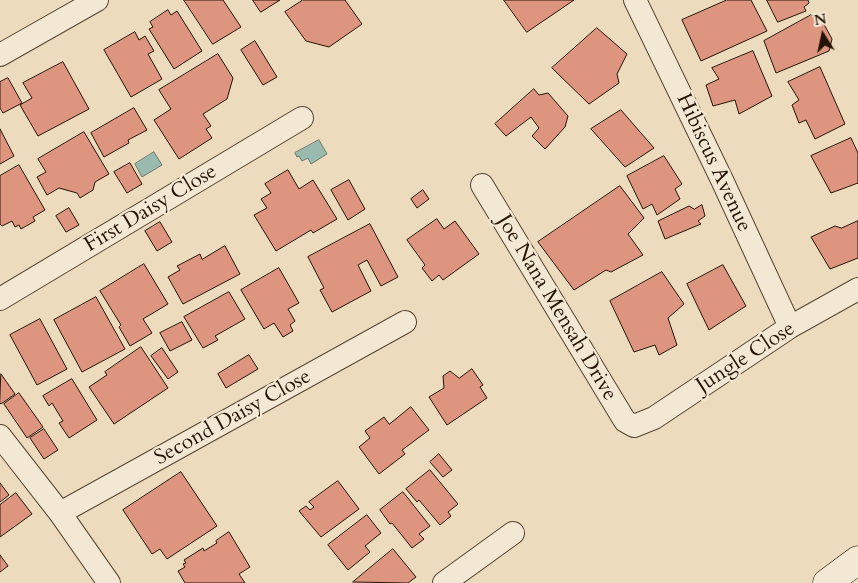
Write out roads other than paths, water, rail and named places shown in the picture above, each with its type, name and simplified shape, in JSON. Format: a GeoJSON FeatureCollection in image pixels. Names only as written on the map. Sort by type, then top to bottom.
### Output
{"type":"FeatureCollection","features":[{"type":"Feature","properties":{"kind":"main road"},"geometry":{"type":"LineString","coordinates":[[827,583],[858,560]]}},
{"type":"Feature","properties":{"kind":"street"},"geometry":{"type":"LineString","coordinates":[[0,55],[97,0]]}},
{"type":"Feature","properties":{"kind":"street","name":"Hibiscus Avenue"},"geometry":{"type":"LineString","coordinates":[[635,0],[722,180],[790,328]]}},
{"type":"Feature","properties":{"kind":"street","name":"First Daisy Close"},"geometry":{"type":"LineString","coordinates":[[0,300],[302,118]]}},
{"type":"Feature","properties":{"kind":"street","name":"Joe Nana Mensah Drive"},"geometry":{"type":"LineString","coordinates":[[482,186],[625,421],[634,426]]}},
{"type":"Feature","properties":{"kind":"street","name":"Jungle Close"},"geometry":{"type":"LineString","coordinates":[[634,426],[654,418],[790,328],[858,289]]}},
{"type":"Feature","properties":{"kind":"street","name":"Second Daisy Close"},"geometry":{"type":"LineString","coordinates":[[60,513],[405,322]]}},
{"type":"Feature","properties":{"kind":"street"},"geometry":{"type":"LineString","coordinates":[[0,436],[60,513],[109,583]]}},
{"type":"Feature","properties":{"kind":"street"},"geometry":{"type":"LineString","coordinates":[[444,583],[513,533]]}},
{"type":"Feature","properties":{"kind":"water"},"geometry":{"type":"Polygon","coordinates":[[[319,140],[327,154],[311,164],[308,158],[302,161],[299,156],[297,157],[295,153],[319,140]]]}},
{"type":"Feature","properties":{"kind":"water"},"geometry":{"type":"Polygon","coordinates":[[[154,152],[162,165],[142,177],[135,164],[154,152]]]}}]}
